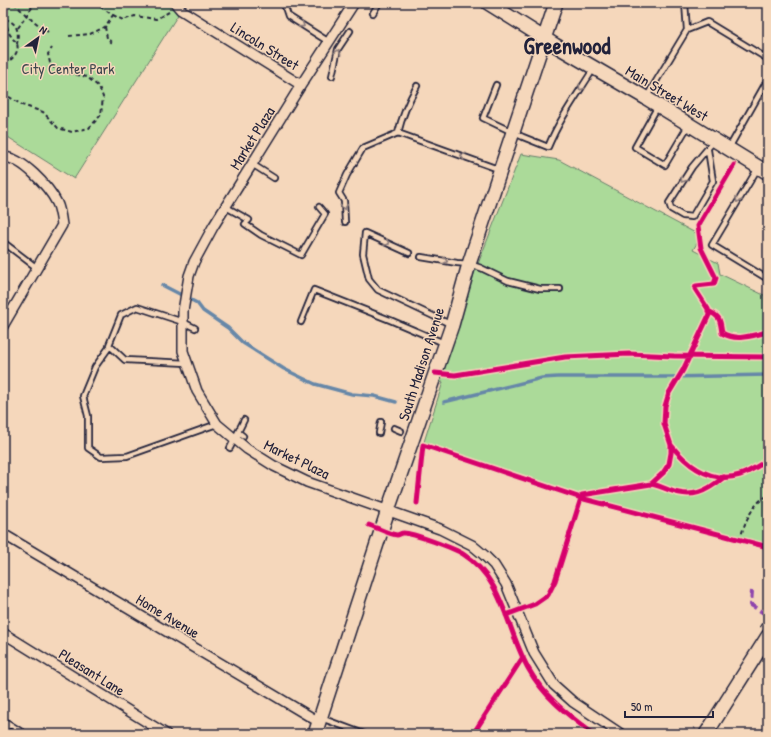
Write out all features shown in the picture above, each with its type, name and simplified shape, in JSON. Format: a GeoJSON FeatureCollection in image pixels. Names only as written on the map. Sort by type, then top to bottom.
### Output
{"type":"FeatureCollection","features":[{"type":"Feature","properties":{"kind":"main road","name":"Main Street West"},"geometry":{"type":"LineString","coordinates":[[488,3],[689,124],[711,145],[728,149],[763,170]]}},
{"type":"Feature","properties":{"kind":"main road","name":"South Madison Avenue"},"geometry":{"type":"LineString","coordinates":[[317,728],[388,510],[452,325],[469,264],[556,3]]}},
{"type":"Feature","properties":{"kind":"main road"},"geometry":{"type":"LineString","coordinates":[[706,734],[768,636]]}},
{"type":"Feature","properties":{"kind":"street","name":"Market Plaza"},"geometry":{"type":"LineString","coordinates":[[354,3],[300,85],[194,262],[189,276],[184,305],[183,352],[187,363],[198,391],[217,424],[239,435],[247,449],[263,463],[347,497],[440,529],[472,546],[484,555],[494,565],[506,584],[534,653],[554,685],[573,702],[621,734]]}},
{"type":"Feature","properties":{"kind":"street","name":"Lincoln Street"},"geometry":{"type":"LineString","coordinates":[[176,4],[181,10],[300,85]]}},
{"type":"Feature","properties":{"kind":"street"},"geometry":{"type":"LineString","coordinates":[[3,157],[7,157],[25,166],[53,195],[58,205],[62,225],[3,326]]}},
{"type":"Feature","properties":{"kind":"street","name":"Home Avenue"},"geometry":{"type":"LineString","coordinates":[[3,534],[317,728]]}},
{"type":"Feature","properties":{"kind":"street","name":"Pleasant Lane"},"geometry":{"type":"LineString","coordinates":[[3,633],[166,734]]}},
{"type":"Feature","properties":{"kind":"lane"},"geometry":{"type":"LineString","coordinates":[[286,3],[284,7],[288,16],[329,42]]}},
{"type":"Feature","properties":{"kind":"lane"},"geometry":{"type":"LineString","coordinates":[[646,98],[687,30],[685,3]]}},
{"type":"Feature","properties":{"kind":"lane"},"geometry":{"type":"LineString","coordinates":[[373,13],[376,4]]}},
{"type":"Feature","properties":{"kind":"lane"},"geometry":{"type":"LineString","coordinates":[[687,30],[707,22],[768,59]]}},
{"type":"Feature","properties":{"kind":"lane"},"geometry":{"type":"LineString","coordinates":[[332,76],[338,49],[350,31]]}},
{"type":"Feature","properties":{"kind":"lane"},"geometry":{"type":"LineString","coordinates":[[496,85],[483,118],[548,147],[556,128],[594,68]]}},
{"type":"Feature","properties":{"kind":"lane"},"geometry":{"type":"LineString","coordinates":[[728,149],[768,79]]}},
{"type":"Feature","properties":{"kind":"lane"},"geometry":{"type":"LineString","coordinates":[[398,133],[408,102],[417,86]]}},
{"type":"Feature","properties":{"kind":"lane"},"geometry":{"type":"LineString","coordinates":[[658,106],[635,147],[665,165],[689,124]]}},
{"type":"Feature","properties":{"kind":"lane"},"geometry":{"type":"LineString","coordinates":[[345,222],[344,201],[339,192],[363,148],[398,133],[500,170]]}},
{"type":"Feature","properties":{"kind":"lane"},"geometry":{"type":"LineString","coordinates":[[711,145],[713,181],[692,217],[677,213],[671,209],[669,203],[692,168],[711,145]]}},
{"type":"Feature","properties":{"kind":"lane"},"geometry":{"type":"LineString","coordinates":[[252,164],[274,178]]}},
{"type":"Feature","properties":{"kind":"lane"},"geometry":{"type":"LineString","coordinates":[[763,170],[712,245],[768,279]]}},
{"type":"Feature","properties":{"kind":"lane"},"geometry":{"type":"LineString","coordinates":[[226,207],[249,220],[246,224],[261,235],[301,255],[325,214],[319,207]]}},
{"type":"Feature","properties":{"kind":"lane"},"geometry":{"type":"LineString","coordinates":[[409,253],[365,233],[363,254],[368,279],[378,290],[452,325]]}},
{"type":"Feature","properties":{"kind":"lane"},"geometry":{"type":"LineString","coordinates":[[3,242],[37,268]]}},
{"type":"Feature","properties":{"kind":"lane"},"geometry":{"type":"LineString","coordinates":[[421,257],[469,264],[508,281],[540,289],[560,290]]}},
{"type":"Feature","properties":{"kind":"lane"},"geometry":{"type":"LineString","coordinates":[[301,322],[314,290],[445,343]]}},
{"type":"Feature","properties":{"kind":"lane"},"geometry":{"type":"LineString","coordinates":[[196,328],[183,322],[137,307],[121,315],[110,346],[95,367],[83,396],[88,416],[88,448],[101,457],[127,456],[217,424]]}},
{"type":"Feature","properties":{"kind":"lane"},"geometry":{"type":"LineString","coordinates":[[110,346],[125,360],[187,363]]}},
{"type":"Feature","properties":{"kind":"lane"},"geometry":{"type":"LineString","coordinates":[[230,448],[239,435],[244,420]]}},
{"type":"Feature","properties":{"kind":"lane"},"geometry":{"type":"LineString","coordinates":[[379,433],[381,422]]}},
{"type":"Feature","properties":{"kind":"lane"},"geometry":{"type":"LineString","coordinates":[[394,428],[401,431]]}},
{"type":"Feature","properties":{"kind":"lane"},"geometry":{"type":"LineString","coordinates":[[3,720],[25,734]]}},
{"type":"Feature","properties":{"kind":"lane"},"geometry":{"type":"LineString","coordinates":[[3,733],[9,724]]}},
{"type":"Feature","properties":{"kind":"lane"},"geometry":{"type":"LineString","coordinates":[[317,728],[364,734]]}},
{"type":"Feature","properties":{"kind":"path"},"geometry":{"type":"LineString","coordinates":[[14,3],[27,16],[48,32]]}},
{"type":"Feature","properties":{"kind":"path"},"geometry":{"type":"LineString","coordinates":[[3,62],[6,62],[13,57],[17,51],[18,28],[35,3]]}},
{"type":"Feature","properties":{"kind":"path"},"geometry":{"type":"LineString","coordinates":[[94,3],[123,20],[135,16],[156,19],[165,15],[176,4]]}},
{"type":"Feature","properties":{"kind":"path"},"geometry":{"type":"LineString","coordinates":[[3,6],[6,10],[5,19],[10,35],[17,44]]}},
{"type":"Feature","properties":{"kind":"path"},"geometry":{"type":"LineString","coordinates":[[69,36],[90,34],[105,28],[113,15]]}},
{"type":"Feature","properties":{"kind":"path"},"geometry":{"type":"LineString","coordinates":[[5,19],[11,21],[18,28]]}},
{"type":"Feature","properties":{"kind":"path"},"geometry":{"type":"LineString","coordinates":[[105,28],[107,38],[113,44]]}},
{"type":"Feature","properties":{"kind":"path"},"geometry":{"type":"LineString","coordinates":[[3,93],[22,105],[43,112],[58,128],[72,132],[89,128],[100,115],[103,97],[99,88],[87,77],[69,73],[58,73],[50,63],[48,54],[52,48]]}},
{"type":"Feature","properties":{"kind":"path"},"geometry":{"type":"LineString","coordinates":[[740,540],[746,521],[765,497],[768,496]]}},
{"type":"Feature","properties":{"kind":"path"},"geometry":{"type":"LineString","coordinates":[[733,538],[747,542]]}},
{"type":"Feature","properties":{"kind":"green space","name":"City Center Park"},"geometry":{"type":"Polygon","coordinates":[[[3,3],[173,3],[181,10],[74,179],[3,134],[3,3]]]}},
{"type":"Feature","properties":{"kind":"green space"},"geometry":{"type":"Polygon","coordinates":[[[521,154],[559,160],[701,236],[693,250],[718,263],[720,274],[768,297],[768,547],[584,499],[423,445],[443,382],[431,384],[521,154]]]}},
{"type":"Feature","properties":{"kind":"waterway"},"geometry":{"type":"LineString","coordinates":[[162,285],[197,303],[203,311],[228,328],[243,343],[284,369],[315,384],[352,394],[374,396],[396,402]]}},
{"type":"Feature","properties":{"kind":"waterway"},"geometry":{"type":"LineString","coordinates":[[444,402],[542,378],[768,375]]}},
{"type":"Feature","properties":{"kind":"marked path"},"geometry":{"type":"LineString","coordinates":[[752,591],[751,605],[767,615]]}},
{"type":"Feature","properties":{"kind":"cycle path"},"geometry":{"type":"LineString","coordinates":[[506,615],[535,604],[548,595],[555,581],[582,495],[651,484],[663,473],[669,464],[671,445],[664,424],[665,406],[669,393],[683,370],[709,315],[708,309],[695,289],[696,286],[714,284],[716,278],[701,248],[698,226],[734,165]]}},
{"type":"Feature","properties":{"kind":"cycle path"},"geometry":{"type":"LineString","coordinates":[[708,311],[718,317],[722,333],[728,336],[745,337],[768,332]]}},
{"type":"Feature","properties":{"kind":"cycle path"},"geometry":{"type":"LineString","coordinates":[[435,373],[455,375],[565,357],[629,354],[768,357]]}},
{"type":"Feature","properties":{"kind":"cycle path"},"geometry":{"type":"LineString","coordinates":[[417,503],[423,445],[584,499],[768,547]]}},
{"type":"Feature","properties":{"kind":"cycle path"},"geometry":{"type":"LineString","coordinates":[[671,445],[693,466],[710,475],[719,477],[740,475],[768,460]]}},
{"type":"Feature","properties":{"kind":"cycle path"},"geometry":{"type":"LineString","coordinates":[[651,484],[677,493],[692,494],[711,487],[724,477]]}},
{"type":"Feature","properties":{"kind":"cycle path"},"geometry":{"type":"LineString","coordinates":[[369,525],[394,535],[407,533],[433,541],[463,554],[477,565],[496,591],[521,653],[534,678],[541,688],[557,704],[593,734]]}},
{"type":"Feature","properties":{"kind":"cycle path"},"geometry":{"type":"LineString","coordinates":[[473,734],[523,657]]}},
{"type":"Feature","properties":{"kind":"district","name":"Greenwood"},"geometry":{"type":"Point","coordinates":[567,45]}}]}
